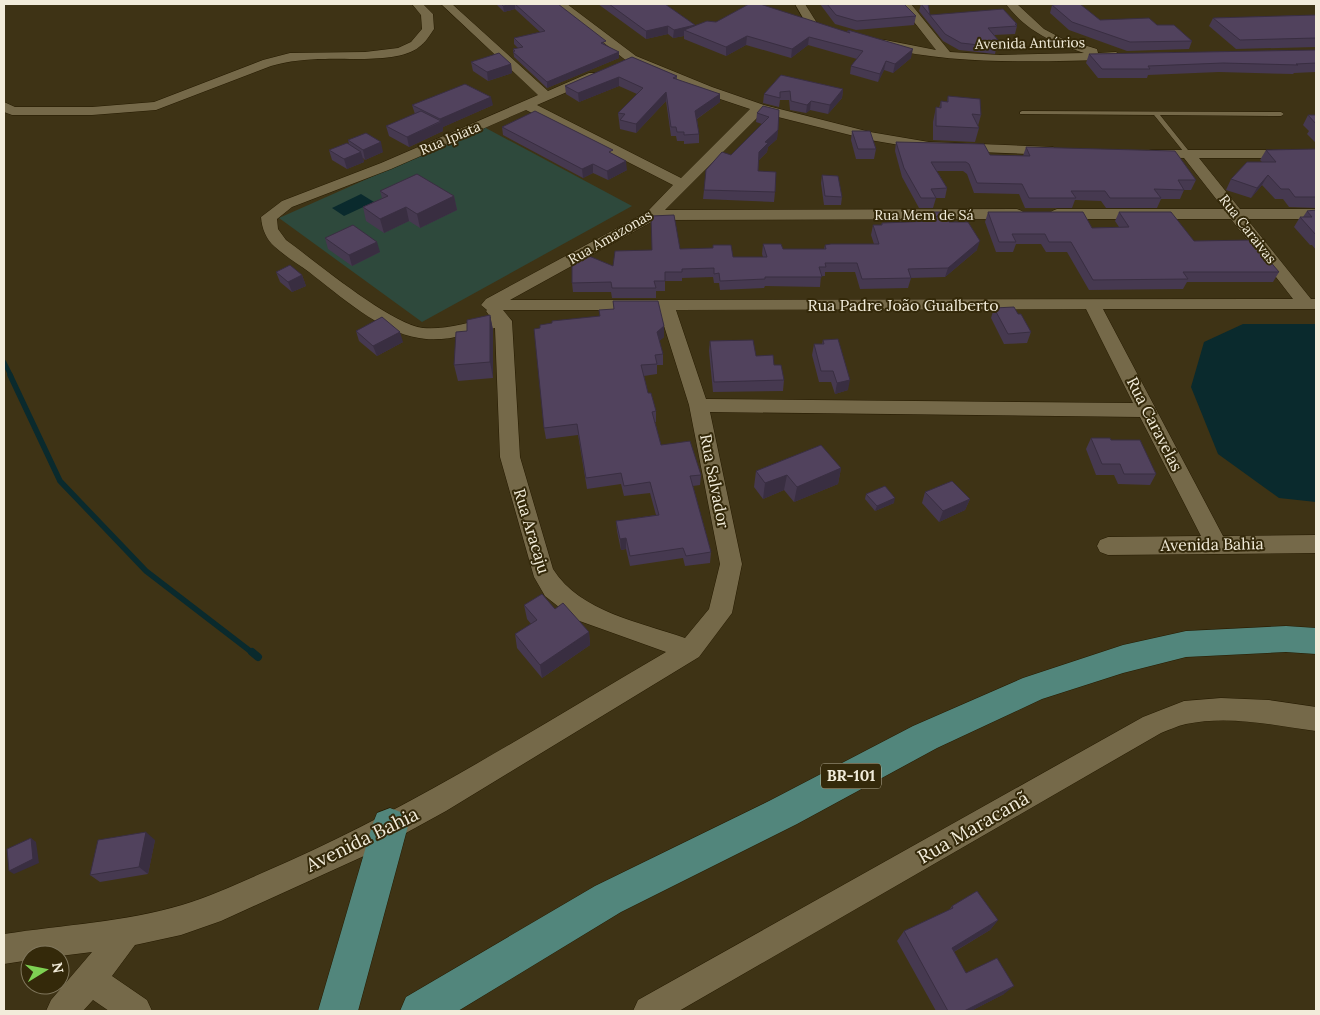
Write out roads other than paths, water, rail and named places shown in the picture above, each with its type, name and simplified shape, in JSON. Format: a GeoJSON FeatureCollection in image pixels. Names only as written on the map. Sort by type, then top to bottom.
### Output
{"type":"FeatureCollection","features":[{"type":"Feature","properties":{"kind":"highway","name":"BR-101"},"geometry":{"type":"LineString","coordinates":[[420,1011],[608,899],[784,812],[925,737],[1034,688],[1123,659],[1186,644],[1286,640],[1316,641]]}},
{"type":"Feature","properties":{"kind":"highway"},"geometry":{"type":"LineString","coordinates":[[338,1011],[390,826]]}},
{"type":"Feature","properties":{"kind":"street"},"geometry":{"type":"LineString","coordinates":[[4,106],[12,111],[92,111],[156,106],[266,63],[290,58],[327,55],[365,56],[401,50],[415,44],[428,29],[427,14],[418,4]]}},
{"type":"Feature","properties":{"kind":"street"},"geometry":{"type":"LineString","coordinates":[[446,4],[546,96]]}},
{"type":"Feature","properties":{"kind":"street"},"geometry":{"type":"LineString","coordinates":[[560,4],[632,58],[707,90],[759,108],[870,136],[929,146],[1066,152]]}},
{"type":"Feature","properties":{"kind":"street"},"geometry":{"type":"LineString","coordinates":[[793,18],[815,24],[800,4]]}},
{"type":"Feature","properties":{"kind":"street"},"geometry":{"type":"LineString","coordinates":[[905,4],[947,56]]}},
{"type":"Feature","properties":{"kind":"street"},"geometry":{"type":"LineString","coordinates":[[1011,4],[1040,31],[1062,59]]}},
{"type":"Feature","properties":{"kind":"street"},"geometry":{"type":"LineString","coordinates":[[1040,31],[1057,40],[1105,56]]}},
{"type":"Feature","properties":{"kind":"street","name":"Avenida Antúrios"},"geometry":{"type":"LineString","coordinates":[[873,41],[947,56],[1006,60],[1125,56]]}},
{"type":"Feature","properties":{"kind":"street","name":"Rua Ipiata"},"geometry":{"type":"LineString","coordinates":[[496,313],[440,332],[420,332],[402,327],[373,310],[280,243],[270,229],[268,217],[287,204],[386,166],[632,58]]}},
{"type":"Feature","properties":{"kind":"street"},"geometry":{"type":"LineString","coordinates":[[527,105],[682,184]]}},
{"type":"Feature","properties":{"kind":"street","name":"Rua Amazonas"},"geometry":{"type":"LineString","coordinates":[[496,313],[652,215],[759,108]]}},
{"type":"Feature","properties":{"kind":"street"},"geometry":{"type":"LineString","coordinates":[[1142,154],[1316,154]]}},
{"type":"Feature","properties":{"kind":"street","name":"Rua Caraivas"},"geometry":{"type":"LineString","coordinates":[[1189,155],[1311,304]]}},
{"type":"Feature","properties":{"kind":"street","name":"Rua Mem de Sá"},"geometry":{"type":"LineString","coordinates":[[652,215],[1316,214]]}},
{"type":"Feature","properties":{"kind":"street","name":"Rua Caravelas"},"geometry":{"type":"LineString","coordinates":[[1092,304],[1216,544]]}},
{"type":"Feature","properties":{"kind":"street","name":"Rua Padre João Gualberto"},"geometry":{"type":"LineString","coordinates":[[496,313],[666,305],[1311,304]]}},
{"type":"Feature","properties":{"kind":"street","name":"Rua Salvador"},"geometry":{"type":"LineString","coordinates":[[666,305],[699,405],[731,564],[720,613],[690,650]]}},
{"type":"Feature","properties":{"kind":"street","name":"Rua Aracaju"},"geometry":{"type":"LineString","coordinates":[[496,313],[510,457],[542,571],[553,589],[582,612],[690,650]]}},
{"type":"Feature","properties":{"kind":"street"},"geometry":{"type":"LineString","coordinates":[[699,405],[1148,410]]}},
{"type":"Feature","properties":{"kind":"street","name":"Avenida Bahia"},"geometry":{"type":"LineString","coordinates":[[1108,546],[1316,544]]}},
{"type":"Feature","properties":{"kind":"street","name":"Avenida Bahia"},"geometry":{"type":"LineString","coordinates":[[4,949],[126,932],[181,920],[221,906],[354,846],[436,802],[690,650]]}},
{"type":"Feature","properties":{"kind":"street","name":"Rua Maracanã"},"geometry":{"type":"LineString","coordinates":[[649,1011],[1152,725],[1187,712],[1229,708],[1316,718]]}},
{"type":"Feature","properties":{"kind":"street"},"geometry":{"type":"LineString","coordinates":[[62,1011],[90,980],[126,932]]}},
{"type":"Feature","properties":{"kind":"street"},"geometry":{"type":"LineString","coordinates":[[90,980],[136,1011]]}},
{"type":"Feature","properties":{"kind":"lane"},"geometry":{"type":"LineString","coordinates":[[1022,113],[1281,114]]}},
{"type":"Feature","properties":{"kind":"lane"},"geometry":{"type":"LineString","coordinates":[[1156,114],[1189,155]]}},
{"type":"Feature","properties":{"kind":"water"},"geometry":{"type":"Polygon","coordinates":[[[361,194],[374,202],[344,216],[332,208],[361,194]]]}},
{"type":"Feature","properties":{"kind":"water"},"geometry":{"type":"Polygon","coordinates":[[[1243,324],[1316,324],[1316,502],[1279,498],[1218,454],[1191,387],[1204,342],[1243,324]]]}},
{"type":"Feature","properties":{"kind":"waterway"},"geometry":{"type":"LineString","coordinates":[[4,362],[11,376]]}},
{"type":"Feature","properties":{"kind":"waterway"},"geometry":{"type":"LineString","coordinates":[[10,375],[60,481],[146,571],[254,654]]}},
{"type":"Feature","properties":{"kind":"waterway"},"geometry":{"type":"LineString","coordinates":[[252,652],[258,657]]}}]}
